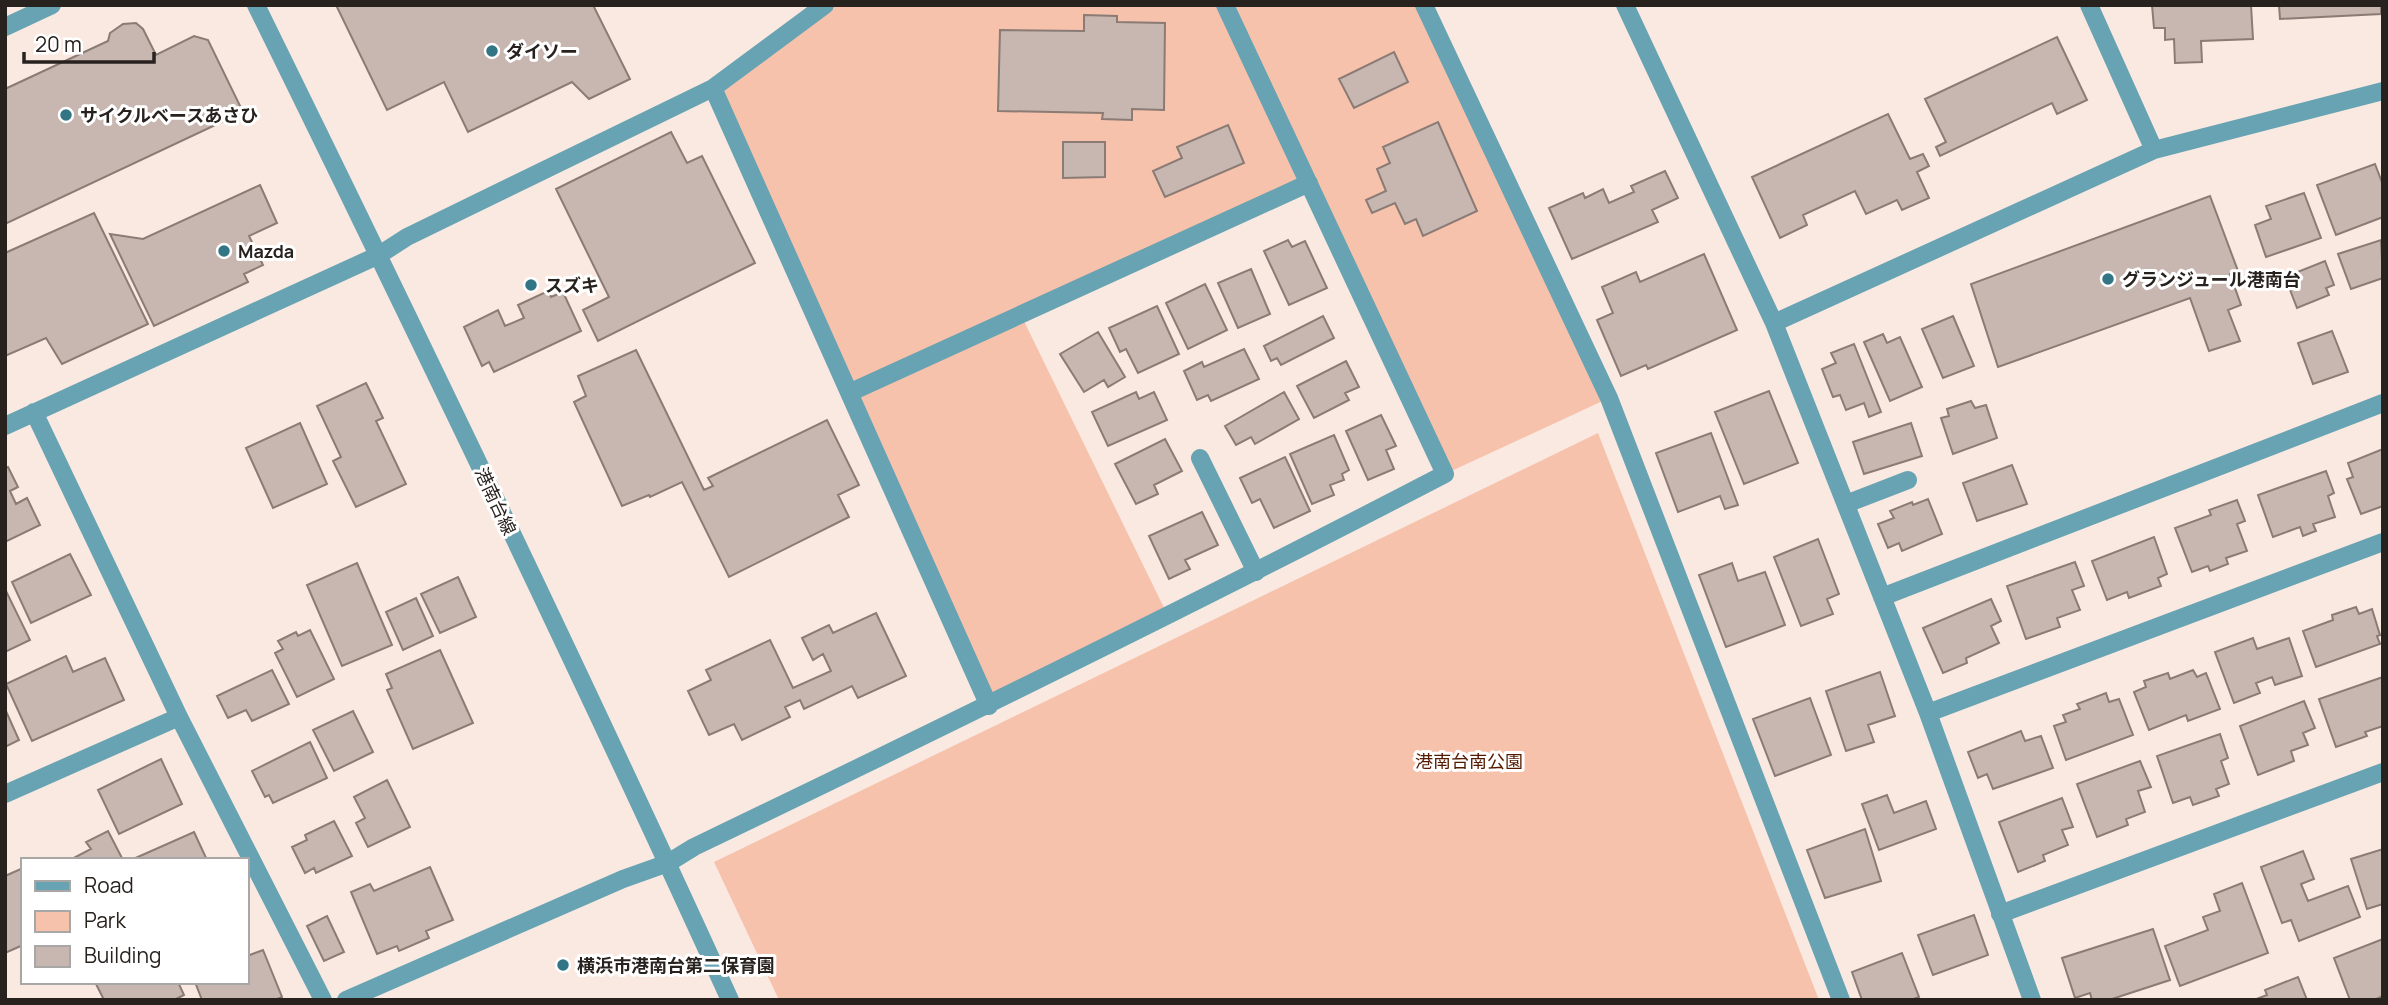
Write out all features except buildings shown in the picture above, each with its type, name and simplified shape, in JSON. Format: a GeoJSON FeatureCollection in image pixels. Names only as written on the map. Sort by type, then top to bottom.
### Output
{"type":"FeatureCollection","features":[{"type":"Feature","properties":{"kind":"street"},"geometry":{"type":"LineString","coordinates":[[5,27],[52,5]]}},
{"type":"Feature","properties":{"kind":"street","name":"港南台線"},"geometry":{"type":"LineString","coordinates":[[256,5],[379,256],[668,863],[730,1000]]}},
{"type":"Feature","properties":{"kind":"street"},"geometry":{"type":"LineString","coordinates":[[5,426],[379,256],[407,237],[713,88],[825,5]]}},
{"type":"Feature","properties":{"kind":"street"},"geometry":{"type":"LineString","coordinates":[[346,1000],[623,879],[668,863],[694,847],[989,706],[1445,474],[1225,5]]}},
{"type":"Feature","properties":{"kind":"street"},"geometry":{"type":"LineString","coordinates":[[1424,5],[1609,398],[1841,1000]]}},
{"type":"Feature","properties":{"kind":"street"},"geometry":{"type":"LineString","coordinates":[[1625,5],[1773,323],[1928,713],[2032,1000]]}},
{"type":"Feature","properties":{"kind":"street"},"geometry":{"type":"LineString","coordinates":[[2089,5],[2154,150]]}},
{"type":"Feature","properties":{"kind":"street"},"geometry":{"type":"LineString","coordinates":[[713,88],[989,706]]}},
{"type":"Feature","properties":{"kind":"street"},"geometry":{"type":"LineString","coordinates":[[1773,323],[2154,150],[2383,91]]}},
{"type":"Feature","properties":{"kind":"street"},"geometry":{"type":"LineString","coordinates":[[851,393],[1309,183]]}},
{"type":"Feature","properties":{"kind":"street"},"geometry":{"type":"LineString","coordinates":[[1882,597],[2383,403]]}},
{"type":"Feature","properties":{"kind":"street"},"geometry":{"type":"LineString","coordinates":[[34,412],[180,717],[323,1000]]}},
{"type":"Feature","properties":{"kind":"street"},"geometry":{"type":"LineString","coordinates":[[1200,458],[1256,572]]}},
{"type":"Feature","properties":{"kind":"street"},"geometry":{"type":"LineString","coordinates":[[1846,504],[1908,480]]}},
{"type":"Feature","properties":{"kind":"street"},"geometry":{"type":"LineString","coordinates":[[1928,713],[2383,542]]}},
{"type":"Feature","properties":{"kind":"street"},"geometry":{"type":"LineString","coordinates":[[5,794],[180,717]]}},
{"type":"Feature","properties":{"kind":"street"},"geometry":{"type":"LineString","coordinates":[[2000,914],[2383,772]]}},
{"type":"Feature","properties":{"kind":"green space"},"geometry":{"type":"Polygon","coordinates":[[[825,5],[1424,5],[1609,398],[1445,474],[1308,183],[1021,315],[1168,616],[989,706],[713,88],[825,5]]]}},
{"type":"Feature","properties":{"kind":"green space","name":"港南台南公園"},"geometry":{"type":"Polygon","coordinates":[[[1598,433],[1819,1000],[779,1000],[714,862],[1598,433]]]}},
{"type":"Feature","properties":{"kind":"place","name":"ダイソー"},"geometry":{"type":"Point","coordinates":[492,51]}},
{"type":"Feature","properties":{"kind":"place","name":"サイクルベースあさひ"},"geometry":{"type":"Point","coordinates":[66,115]}},
{"type":"Feature","properties":{"kind":"place","name":"Mazda"},"geometry":{"type":"Point","coordinates":[224,251]}},
{"type":"Feature","properties":{"kind":"place","name":"グランジュール港南台"},"geometry":{"type":"Point","coordinates":[2108,279]}},
{"type":"Feature","properties":{"kind":"place","name":"スズキ"},"geometry":{"type":"Point","coordinates":[531,285]}},
{"type":"Feature","properties":{"kind":"place","name":"横浜市港南台第二保育園"},"geometry":{"type":"Point","coordinates":[563,965]}}]}
